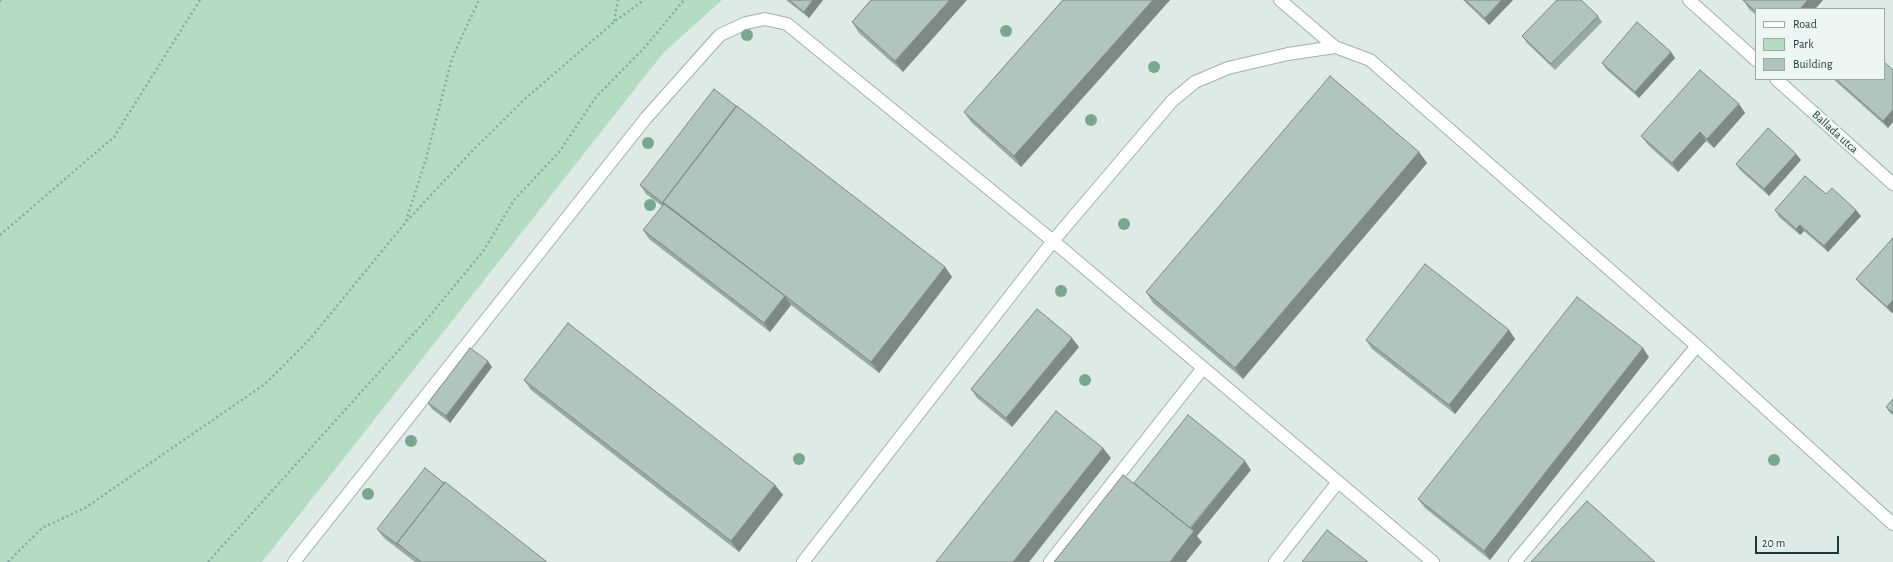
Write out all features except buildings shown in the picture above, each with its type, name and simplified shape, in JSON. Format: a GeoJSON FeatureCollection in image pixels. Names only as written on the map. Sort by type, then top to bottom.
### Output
{"type":"FeatureCollection","features":[{"type":"Feature","properties":{"kind":"street"},"geometry":{"type":"LineString","coordinates":[[1280,0],[1335,47],[1370,60],[1697,346],[1893,524]]}},
{"type":"Feature","properties":{"kind":"street"},"geometry":{"type":"LineString","coordinates":[[1689,0],[1755,59]]}},
{"type":"Feature","properties":{"kind":"street"},"geometry":{"type":"LineString","coordinates":[[294,562],[646,118],[720,35],[746,22],[765,19],[787,24],[1053,241],[1433,562]]}},
{"type":"Feature","properties":{"kind":"street"},"geometry":{"type":"LineString","coordinates":[[803,562],[1053,241],[1172,101],[1195,82],[1228,68],[1288,54],[1335,47]]}},
{"type":"Feature","properties":{"kind":"street","name":"Ballada utca"},"geometry":{"type":"LineString","coordinates":[[1777,80],[1893,184]]}},
{"type":"Feature","properties":{"kind":"street"},"geometry":{"type":"LineString","coordinates":[[1514,562],[1697,346]]}},
{"type":"Feature","properties":{"kind":"street"},"geometry":{"type":"LineString","coordinates":[[1050,562],[1203,368]]}},
{"type":"Feature","properties":{"kind":"street"},"geometry":{"type":"LineString","coordinates":[[1275,562],[1338,482]]}},
{"type":"Feature","properties":{"kind":"path"},"geometry":{"type":"LineString","coordinates":[[0,235],[114,138],[200,0]]}},
{"type":"Feature","properties":{"kind":"path"},"geometry":{"type":"LineString","coordinates":[[406,222],[426,159],[452,58],[479,0]]}},
{"type":"Feature","properties":{"kind":"path"},"geometry":{"type":"LineString","coordinates":[[614,22],[618,0]]}},
{"type":"Feature","properties":{"kind":"path"},"geometry":{"type":"LineString","coordinates":[[8,562],[42,528],[85,508],[264,384],[309,340],[406,222],[472,151],[526,98],[614,22],[644,0]]}},
{"type":"Feature","properties":{"kind":"path"},"geometry":{"type":"LineString","coordinates":[[208,562],[427,320],[484,250],[514,200],[560,151],[596,98],[646,46],[684,0]]}},
{"type":"Feature","properties":{"kind":"green space"},"geometry":{"type":"Polygon","coordinates":[[[0,0],[722,0],[664,52],[262,562],[0,562],[0,0]]]}}]}
